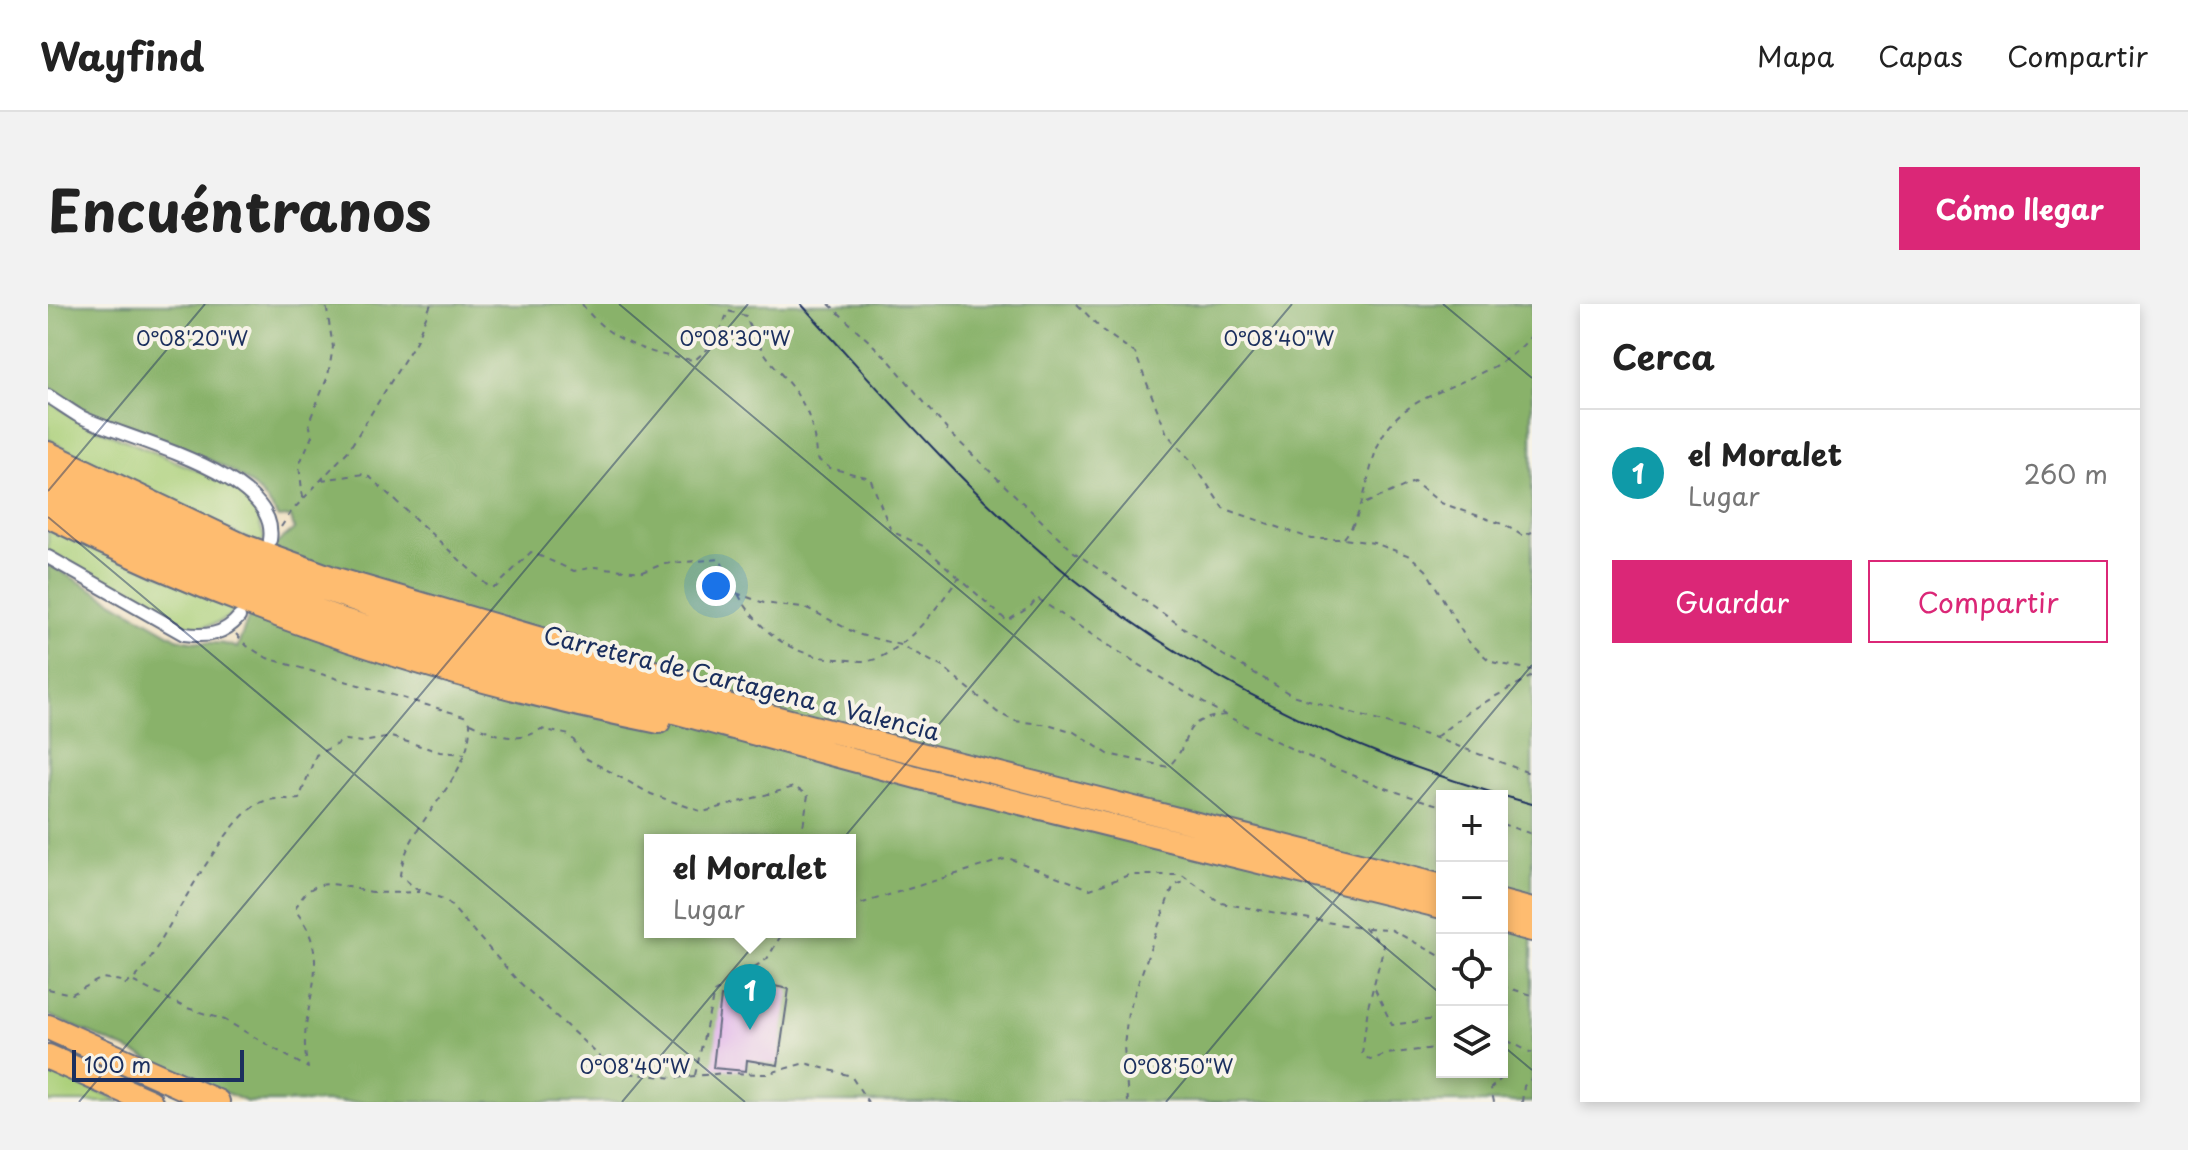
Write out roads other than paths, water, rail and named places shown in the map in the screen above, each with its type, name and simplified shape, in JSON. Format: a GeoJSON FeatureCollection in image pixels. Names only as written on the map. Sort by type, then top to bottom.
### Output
{"type":"FeatureCollection","features":[{"type":"Feature","properties":{"kind":"highway"},"geometry":{"type":"LineString","coordinates":[[48,453],[242,545],[333,578],[632,663],[918,753]]}},
{"type":"Feature","properties":{"kind":"highway","name":"Carretera de Cartagena a Valencia"},"geometry":{"type":"LineString","coordinates":[[48,471],[165,529],[346,600],[520,651],[918,753],[1436,905]]}},
{"type":"Feature","properties":{"kind":"highway","name":"Carretera de Cartagena a Valencia"},"geometry":{"type":"LineString","coordinates":[[48,494],[226,576],[344,620],[451,652],[857,760],[1136,818]]}},
{"type":"Feature","properties":{"kind":"highway"},"geometry":{"type":"LineString","coordinates":[[48,516],[175,576],[320,631],[571,703],[857,760]]}},
{"type":"Feature","properties":{"kind":"highway","name":"Carretera de Cartagena a Valencia"},"geometry":{"type":"LineString","coordinates":[[1217,839],[1436,885]]}},
{"type":"Feature","properties":{"kind":"highway"},"geometry":{"type":"LineString","coordinates":[[1508,904],[1532,910]]}},
{"type":"Feature","properties":{"kind":"highway"},"geometry":{"type":"LineString","coordinates":[[1508,924],[1532,930]]}},
{"type":"Feature","properties":{"kind":"highway"},"geometry":{"type":"LineString","coordinates":[[48,1027],[217,1102]]}},
{"type":"Feature","properties":{"kind":"highway"},"geometry":{"type":"LineString","coordinates":[[48,1057],[150,1102]]}},
{"type":"Feature","properties":{"kind":"street"},"geometry":{"type":"LineString","coordinates":[[48,396],[79,416],[230,478],[267,511],[271,534]]}},
{"type":"Feature","properties":{"kind":"street"},"geometry":{"type":"LineString","coordinates":[[48,557],[184,634],[205,637],[234,622]]}},
{"type":"Feature","properties":{"kind":"tram line"},"geometry":{"type":"LineString","coordinates":[[801,304],[978,494],[1041,552],[1095,596],[1152,636],[1211,672],[1335,735],[1399,761],[1532,804]]}},
{"type":"Feature","properties":{"kind":"place","name":"el Moralet"},"geometry":{"type":"Point","coordinates":[750,1030]}}]}
